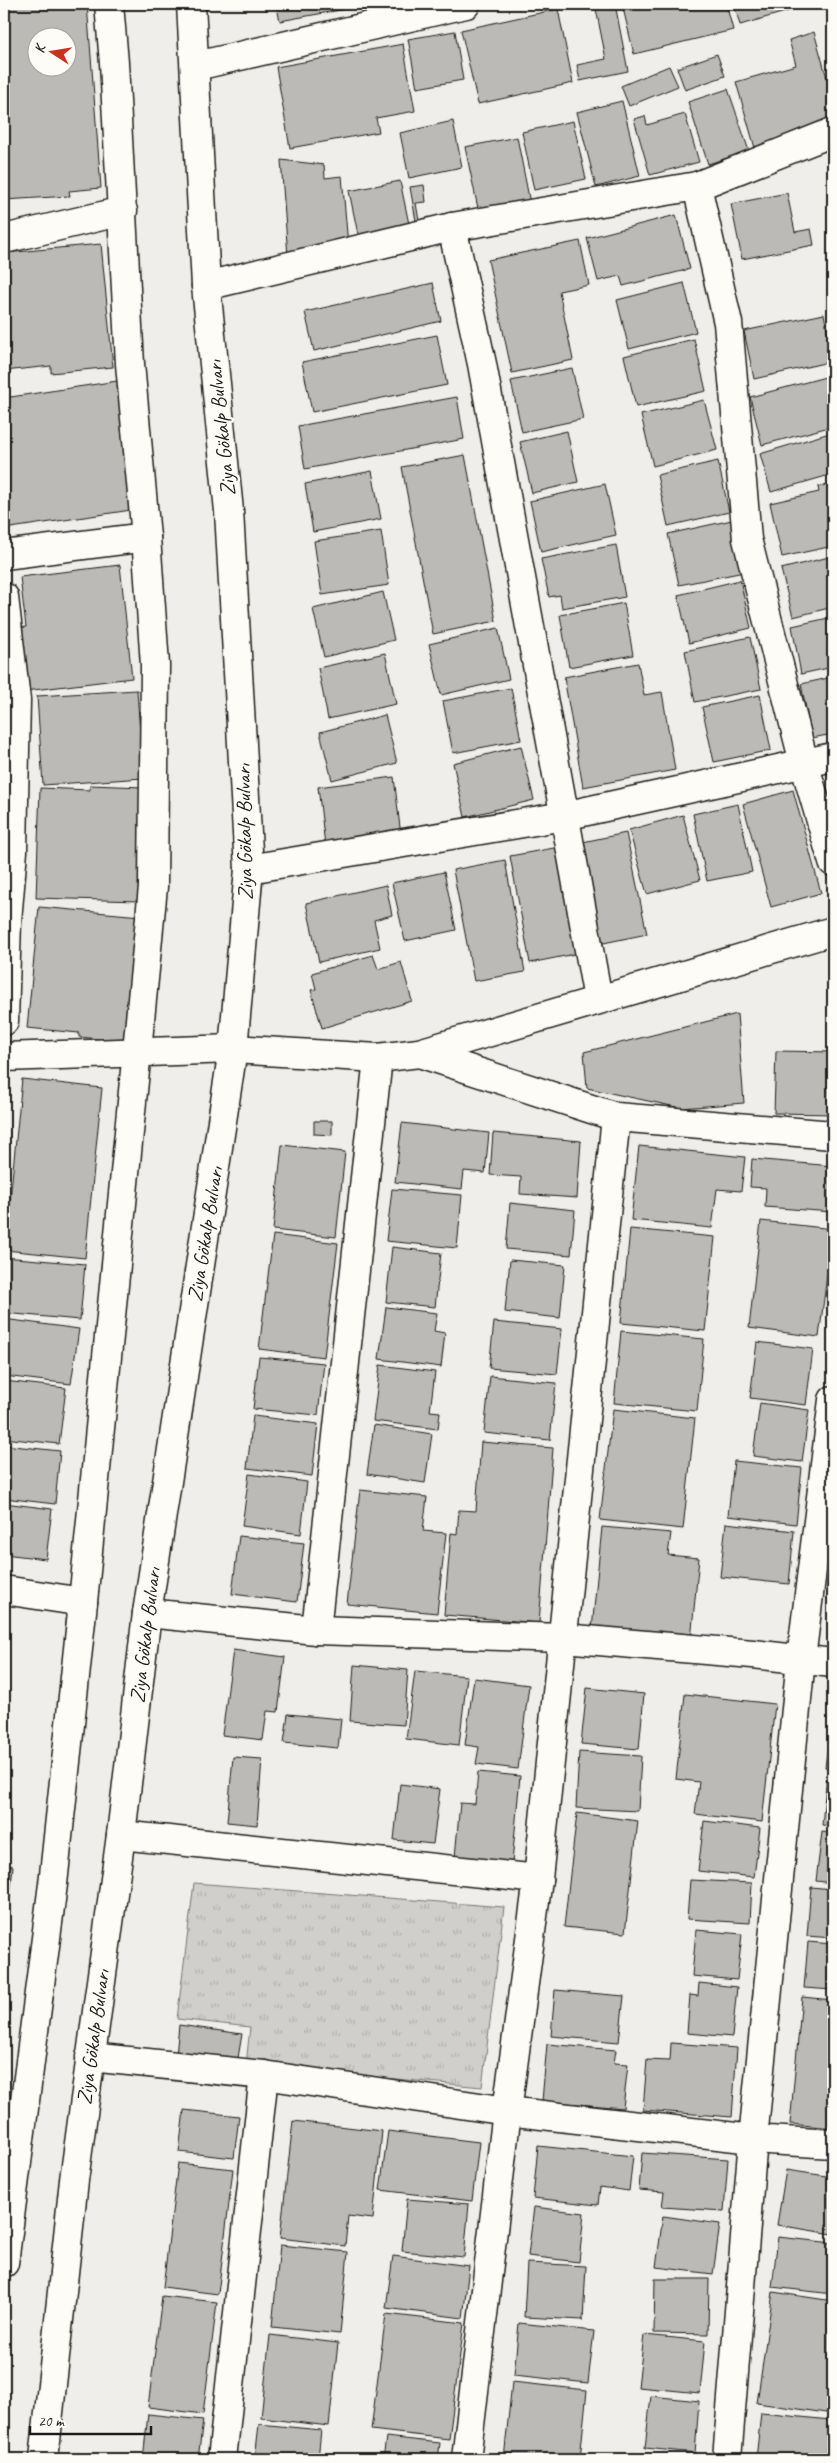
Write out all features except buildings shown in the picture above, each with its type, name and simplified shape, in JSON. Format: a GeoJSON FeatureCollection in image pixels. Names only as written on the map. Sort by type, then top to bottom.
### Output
{"type":"FeatureCollection","features":[{"type":"Feature","properties":{"kind":"street"},"geometry":{"type":"LineString","coordinates":[[4,2263],[53,1884],[83,1602],[153,887],[155,665],[146,536],[130,364],[123,211],[109,4]]}},
{"type":"Feature","properties":{"kind":"street","name":"Ziya Gökalp Bulvarı"},"geometry":{"type":"LineString","coordinates":[[44,2459],[53,2364],[90,2058],[121,1836],[147,1612],[233,1049],[249,870],[229,511],[206,286],[196,66],[191,4]]}},
{"type":"Feature","properties":{"kind":"street"},"geometry":{"type":"LineString","coordinates":[[196,66],[466,4]]}},
{"type":"Feature","properties":{"kind":"street"},"geometry":{"type":"LineString","coordinates":[[206,286],[452,227],[697,186],[833,132]]}},
{"type":"Feature","properties":{"kind":"street"},"geometry":{"type":"LineString","coordinates":[[697,186],[728,323],[747,539],[804,763],[833,862]]}},
{"type":"Feature","properties":{"kind":"street"},"geometry":{"type":"LineString","coordinates":[[4,239],[123,211]]}},
{"type":"Feature","properties":{"kind":"street"},"geometry":{"type":"LineString","coordinates":[[452,227],[482,364],[598,999]]}},
{"type":"Feature","properties":{"kind":"street"},"geometry":{"type":"LineString","coordinates":[[4,555],[146,536]]}},
{"type":"Feature","properties":{"kind":"street"},"geometry":{"type":"LineString","coordinates":[[4,597],[16,700],[13,852],[6,920],[4,1021]]}},
{"type":"Feature","properties":{"kind":"street"},"geometry":{"type":"LineString","coordinates":[[249,870],[564,816],[833,757]]}},
{"type":"Feature","properties":{"kind":"street"},"geometry":{"type":"LineString","coordinates":[[4,1057],[233,1049],[378,1058],[419,1052],[833,931]]}},
{"type":"Feature","properties":{"kind":"street"},"geometry":{"type":"LineString","coordinates":[[419,1052],[616,1117],[833,1135]]}},
{"type":"Feature","properties":{"kind":"street"},"geometry":{"type":"LineString","coordinates":[[316,1630],[378,1058]]}},
{"type":"Feature","properties":{"kind":"street"},"geometry":{"type":"LineString","coordinates":[[466,2459],[507,2111],[538,1879],[616,1117]]}},
{"type":"Feature","properties":{"kind":"street"},"geometry":{"type":"LineString","coordinates":[[727,2459],[753,2139],[801,1659],[833,1400]]}},
{"type":"Feature","properties":{"kind":"street"},"geometry":{"type":"LineString","coordinates":[[4,1590],[83,1602]]}},
{"type":"Feature","properties":{"kind":"street"},"geometry":{"type":"LineString","coordinates":[[147,1612],[316,1630],[564,1638],[833,1663]]}},
{"type":"Feature","properties":{"kind":"street"},"geometry":{"type":"LineString","coordinates":[[121,1836],[538,1879]]}},
{"type":"Feature","properties":{"kind":"street"},"geometry":{"type":"LineString","coordinates":[[90,2058],[264,2075],[507,2111],[753,2139],[833,2144]]}},
{"type":"Feature","properties":{"kind":"street"},"geometry":{"type":"LineString","coordinates":[[222,2459],[264,2075]]}},
{"type":"Feature","properties":{"kind":"green space"},"geometry":{"type":"Polygon","coordinates":[[[194,1883],[504,1907],[482,2087],[246,2065],[250,2027],[177,2019],[194,1883]]]}}]}
